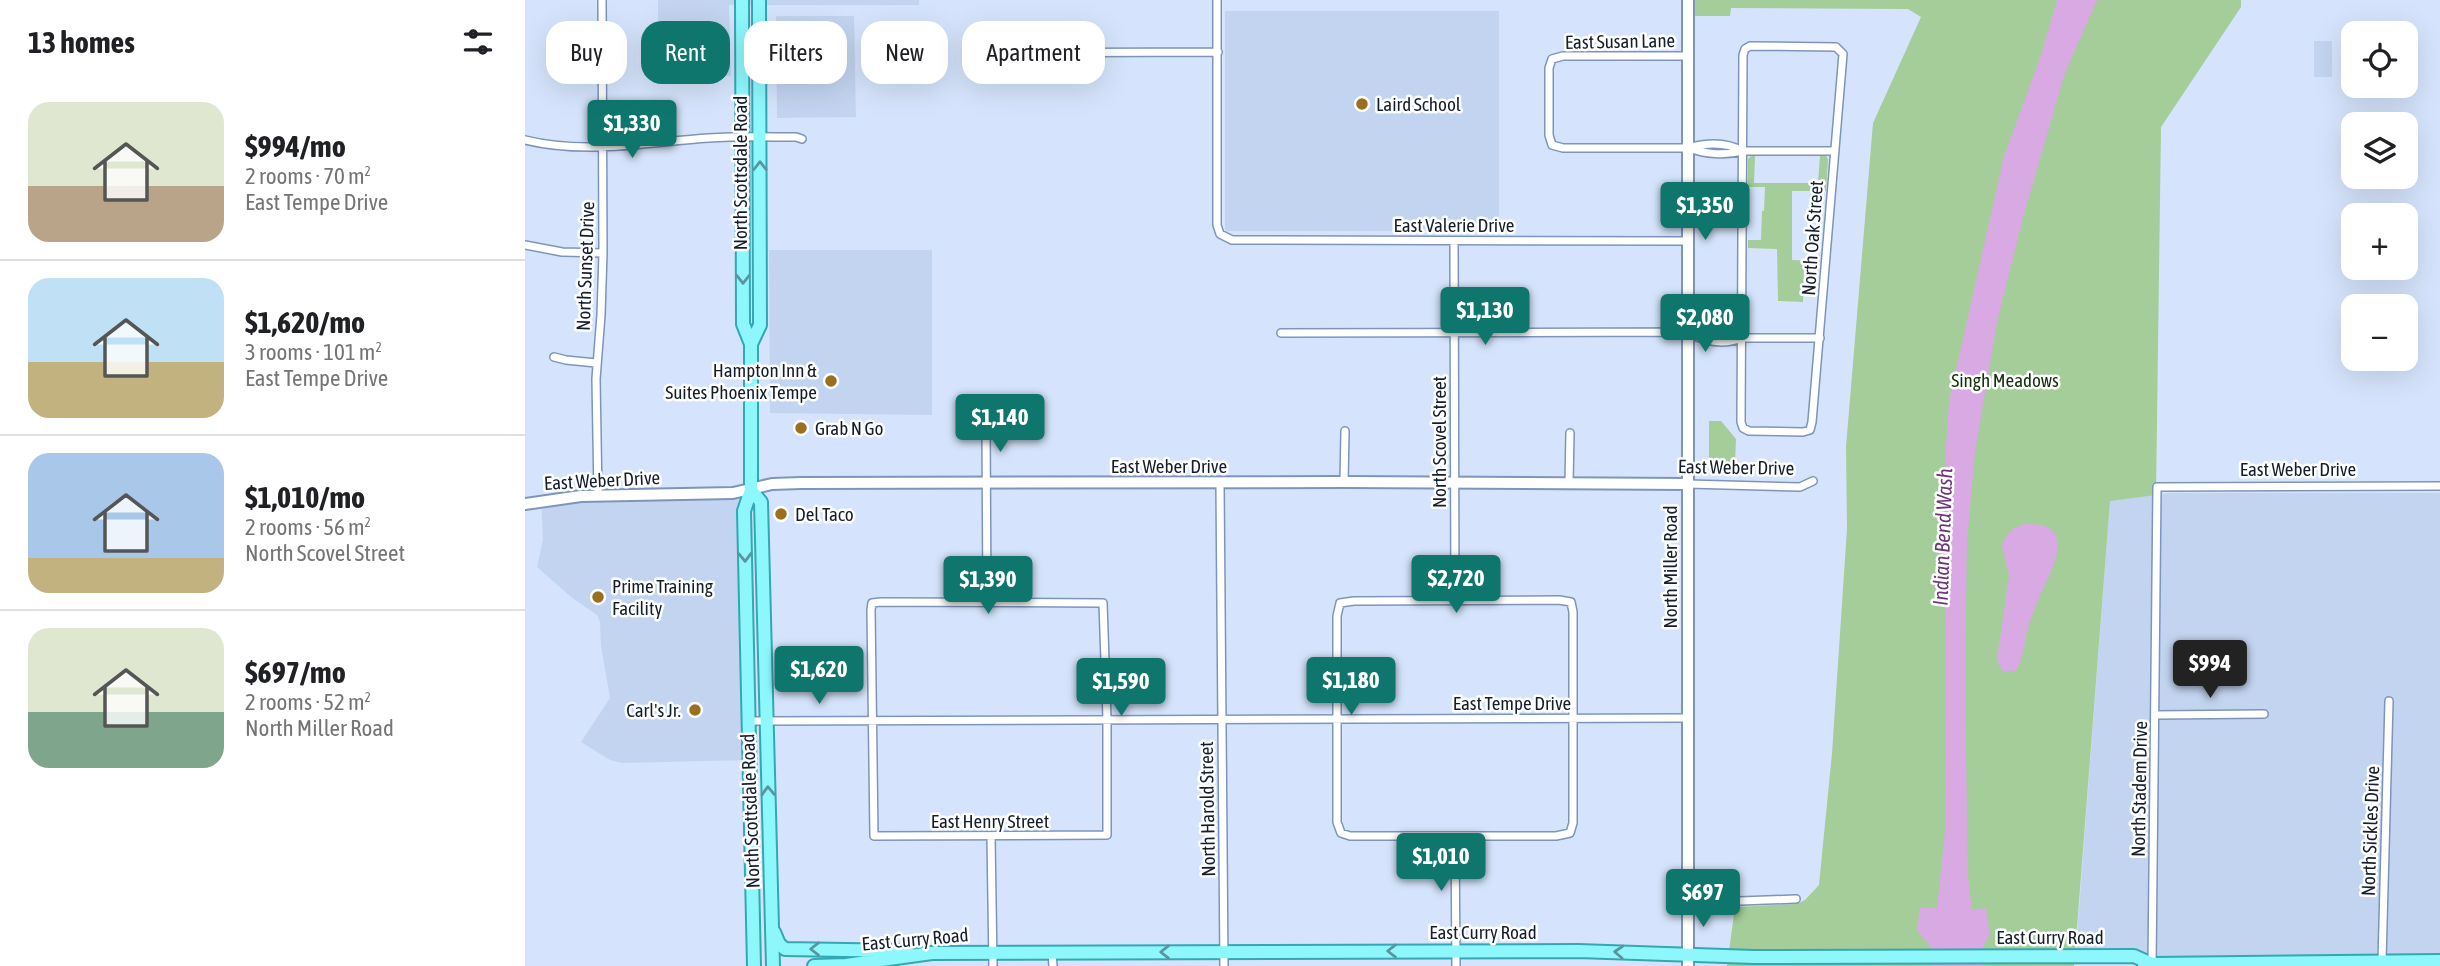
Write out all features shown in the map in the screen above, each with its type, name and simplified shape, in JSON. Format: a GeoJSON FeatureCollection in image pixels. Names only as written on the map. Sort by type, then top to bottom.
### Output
{"type":"FeatureCollection","features":[{"type":"Feature","properties":{"kind":"main road","name":"North Scottsdale Road"},"geometry":{"type":"LineString","coordinates":[[742,0],[743,324],[751,344],[751,489],[744,511],[754,966]]}},
{"type":"Feature","properties":{"kind":"main road","name":"North Scottsdale Road"},"geometry":{"type":"LineString","coordinates":[[751,344],[760,324],[759,0]]}},
{"type":"Feature","properties":{"kind":"main road","name":"North Scottsdale Road"},"geometry":{"type":"LineString","coordinates":[[751,489],[761,502],[773,966]]}},
{"type":"Feature","properties":{"kind":"main road"},"geometry":{"type":"LineString","coordinates":[[773,929],[779,944],[785,948],[932,953]]}},
{"type":"Feature","properties":{"kind":"main road","name":"East Curry Road"},"geometry":{"type":"LineString","coordinates":[[814,966],[846,965],[932,953],[993,952],[1605,951],[1688,961],[2134,956],[2149,965],[2440,961]]}},
{"type":"Feature","properties":{"kind":"street","name":"North Sunset Drive"},"geometry":{"type":"LineString","coordinates":[[602,0],[602,21]]}},
{"type":"Feature","properties":{"kind":"street"},"geometry":{"type":"LineString","coordinates":[[1105,52],[1218,52],[1217,0]]}},
{"type":"Feature","properties":{"kind":"street","name":"North Miller Road"},"geometry":{"type":"LineString","coordinates":[[1688,0],[1688,961]]}},
{"type":"Feature","properties":{"kind":"street","name":"North Oak Street"},"geometry":{"type":"LineString","coordinates":[[1742,150],[1742,55],[1745,49],[1841,49],[1843,61],[1810,430],[1749,431],[1743,428],[1742,338]]}},
{"type":"Feature","properties":{"kind":"street","name":"East Valerie Drive"},"geometry":{"type":"LineString","coordinates":[[1218,52],[1217,225],[1220,234],[1232,240],[1689,241]]}},
{"type":"Feature","properties":{"kind":"street","name":"East Susan Lane"},"geometry":{"type":"LineString","coordinates":[[1688,57],[1563,56],[1552,59],[1549,68],[1549,135],[1552,145],[1563,148],[1688,148]]}},
{"type":"Feature","properties":{"kind":"street","name":"North Sunset Drive"},"geometry":{"type":"LineString","coordinates":[[598,496],[596,363],[603,253],[602,84]]}},
{"type":"Feature","properties":{"kind":"street"},"geometry":{"type":"LineString","coordinates":[[525,141],[553,146],[603,147],[712,138],[802,139]]}},
{"type":"Feature","properties":{"kind":"street"},"geometry":{"type":"LineString","coordinates":[[1688,148],[1701,144],[1727,150],[1835,151]]}},
{"type":"Feature","properties":{"kind":"street"},"geometry":{"type":"LineString","coordinates":[[1742,150],[1742,338]]}},
{"type":"Feature","properties":{"kind":"street","name":"North Scovel Street"},"geometry":{"type":"LineString","coordinates":[[1454,241],[1455,601]]}},
{"type":"Feature","properties":{"kind":"street"},"geometry":{"type":"LineString","coordinates":[[525,245],[562,252],[603,253]]}},
{"type":"Feature","properties":{"kind":"street"},"geometry":{"type":"LineString","coordinates":[[1282,333],[1689,332],[1704,328],[1719,337],[1731,333],[1742,338],[1820,338]]}},
{"type":"Feature","properties":{"kind":"street"},"geometry":{"type":"LineString","coordinates":[[554,357],[596,363]]}},
{"type":"Feature","properties":{"kind":"street"},"geometry":{"type":"LineString","coordinates":[[986,425],[987,602]]}},
{"type":"Feature","properties":{"kind":"street"},"geometry":{"type":"LineString","coordinates":[[1344,482],[1345,431]]}},
{"type":"Feature","properties":{"kind":"street"},"geometry":{"type":"LineString","coordinates":[[1569,483],[1570,433]]}},
{"type":"Feature","properties":{"kind":"street","name":"East Weber Drive"},"geometry":{"type":"LineString","coordinates":[[525,504],[598,496],[733,493],[772,484],[801,483],[1344,482],[1800,487],[1813,481]]}},
{"type":"Feature","properties":{"kind":"street","name":"North Harold Street"},"geometry":{"type":"LineString","coordinates":[[1220,484],[1224,966]]}},
{"type":"Feature","properties":{"kind":"street","name":"East Weber Drive"},"geometry":{"type":"LineString","coordinates":[[2157,487],[2440,486]]}},
{"type":"Feature","properties":{"kind":"street","name":"North Stadem Drive"},"geometry":{"type":"LineString","coordinates":[[2149,965],[2156,715],[2157,487]]}},
{"type":"Feature","properties":{"kind":"street"},"geometry":{"type":"LineString","coordinates":[[1455,601],[1571,602],[1573,823],[1570,833],[1556,836],[1350,836],[1341,833],[1337,822],[1337,616],[1340,603],[1455,601]]}},
{"type":"Feature","properties":{"kind":"street"},"geometry":{"type":"LineString","coordinates":[[872,720],[872,603],[987,602],[1103,603],[1107,719]]}},
{"type":"Feature","properties":{"kind":"street","name":"North Sickles Drive"},"geometry":{"type":"LineString","coordinates":[[2382,961],[2389,701]]}},
{"type":"Feature","properties":{"kind":"street"},"geometry":{"type":"LineString","coordinates":[[2156,715],[2264,714]]}},
{"type":"Feature","properties":{"kind":"street","name":"East Tempe Drive"},"geometry":{"type":"LineString","coordinates":[[748,721],[1687,718]]}},
{"type":"Feature","properties":{"kind":"street","name":"East Henry Street"},"geometry":{"type":"LineString","coordinates":[[872,720],[874,836],[991,836],[1107,835],[1107,719]]}},
{"type":"Feature","properties":{"kind":"street"},"geometry":{"type":"LineString","coordinates":[[991,836],[993,966]]}},
{"type":"Feature","properties":{"kind":"street"},"geometry":{"type":"LineString","coordinates":[[1455,836],[1456,966]]}},
{"type":"Feature","properties":{"kind":"street"},"geometry":{"type":"LineString","coordinates":[[1687,903],[1796,899]]}},
{"type":"Feature","properties":{"kind":"street"},"geometry":{"type":"LineString","coordinates":[[1052,952],[1053,966]]}},
{"type":"Feature","properties":{"kind":"shaded area"},"geometry":{"type":"Polygon","coordinates":[[[658,0],[919,0],[919,5],[729,5],[729,21],[658,21],[658,0]]]}},
{"type":"Feature","properties":{"kind":"shaded area"},"geometry":{"type":"Polygon","coordinates":[[[2057,0],[2097,0],[2065,73],[2024,214],[1997,322],[1975,452],[1967,541],[1965,681],[1968,878],[1972,910],[1986,908],[1990,935],[1982,948],[1983,966],[1932,966],[1932,949],[1917,930],[1920,908],[1937,908],[1945,831],[1946,638],[1942,508],[1949,401],[2004,156],[2040,58],[2057,0]]]}},
{"type":"Feature","properties":{"kind":"shaded area","name":"Laird School"},"geometry":{"type":"Polygon","coordinates":[[[1225,11],[1499,11],[1499,231],[1227,231],[1225,11]]]}},
{"type":"Feature","properties":{"kind":"shaded area"},"geometry":{"type":"Polygon","coordinates":[[[776,16],[854,16],[856,117],[777,118],[777,84],[847,84],[847,21],[776,21],[776,16]]]}},
{"type":"Feature","properties":{"kind":"shaded area"},"geometry":{"type":"Polygon","coordinates":[[[2314,41],[2332,41],[2332,77],[2314,77],[2314,41]]]}},
{"type":"Feature","properties":{"kind":"shaded area"},"geometry":{"type":"Polygon","coordinates":[[[769,250],[932,250],[932,415],[770,413],[769,250]]]}},
{"type":"Feature","properties":{"kind":"shaded area"},"geometry":{"type":"Polygon","coordinates":[[[751,490],[744,511],[749,760],[622,763],[610,760],[581,742],[610,698],[601,646],[600,622],[597,615],[571,597],[537,567],[543,540],[541,501],[751,490]]]}},
{"type":"Feature","properties":{"kind":"shaded area"},"geometry":{"type":"Polygon","coordinates":[[[2169,493],[2440,493],[2440,954],[2075,963],[2110,500],[2169,493]]]}},
{"type":"Feature","properties":{"kind":"shaded area"},"geometry":{"type":"Polygon","coordinates":[[[2025,524],[2041,525],[2051,530],[2057,536],[2058,545],[2053,566],[2029,624],[2023,655],[2015,671],[2002,671],[1997,659],[2009,576],[2002,546],[2006,536],[2014,528],[2025,524]]]}},
{"type":"Feature","properties":{"kind":"green space","name":"Singh Meadows"},"geometry":{"type":"Polygon","coordinates":[[[1688,0],[2241,0],[2241,7],[2161,127],[2156,495],[2110,501],[2074,966],[1727,966],[1735,907],[1797,904],[1805,900],[1819,885],[1832,753],[1847,529],[1846,447],[1873,123],[1921,17],[1908,9],[1731,8],[1730,16],[1688,16],[1688,0]]]}},
{"type":"Feature","properties":{"kind":"green space"},"geometry":{"type":"Polygon","coordinates":[[[1755,156],[1754,183],[1818,183],[1820,156],[1826,156],[1828,159],[1826,191],[1792,191],[1792,260],[1815,261],[1815,255],[1820,255],[1819,267],[1804,267],[1803,302],[1778,301],[1777,249],[1748,248],[1748,240],[1761,240],[1765,187],[1748,187],[1748,159],[1755,156]]]}},
{"type":"Feature","properties":{"kind":"green space"},"geometry":{"type":"Polygon","coordinates":[[[1709,421],[1721,421],[1736,439],[1735,464],[1709,463],[1709,421]]]}},
{"type":"Feature","properties":{"kind":"place","name":"Laird School"},"geometry":{"type":"Point","coordinates":[1362,104]}},
{"type":"Feature","properties":{"kind":"place","name":"Hampton Inn & Suites Phoenix Tempe"},"geometry":{"type":"Point","coordinates":[831,381]}},
{"type":"Feature","properties":{"kind":"place","name":"Grab N Go"},"geometry":{"type":"Point","coordinates":[801,428]}},
{"type":"Feature","properties":{"kind":"place","name":"Del Taco"},"geometry":{"type":"Point","coordinates":[781,514]}},
{"type":"Feature","properties":{"kind":"place","name":"Prime Training Facility"},"geometry":{"type":"Point","coordinates":[598,597]}},
{"type":"Feature","properties":{"kind":"place","name":"Carl's Jr."},"geometry":{"type":"Point","coordinates":[695,710]}},
{"type":"Feature","properties":{"kind":"water label","name":"Indian Bend Wash"},"geometry":{"type":"Point","coordinates":[1942,537]}}]}
